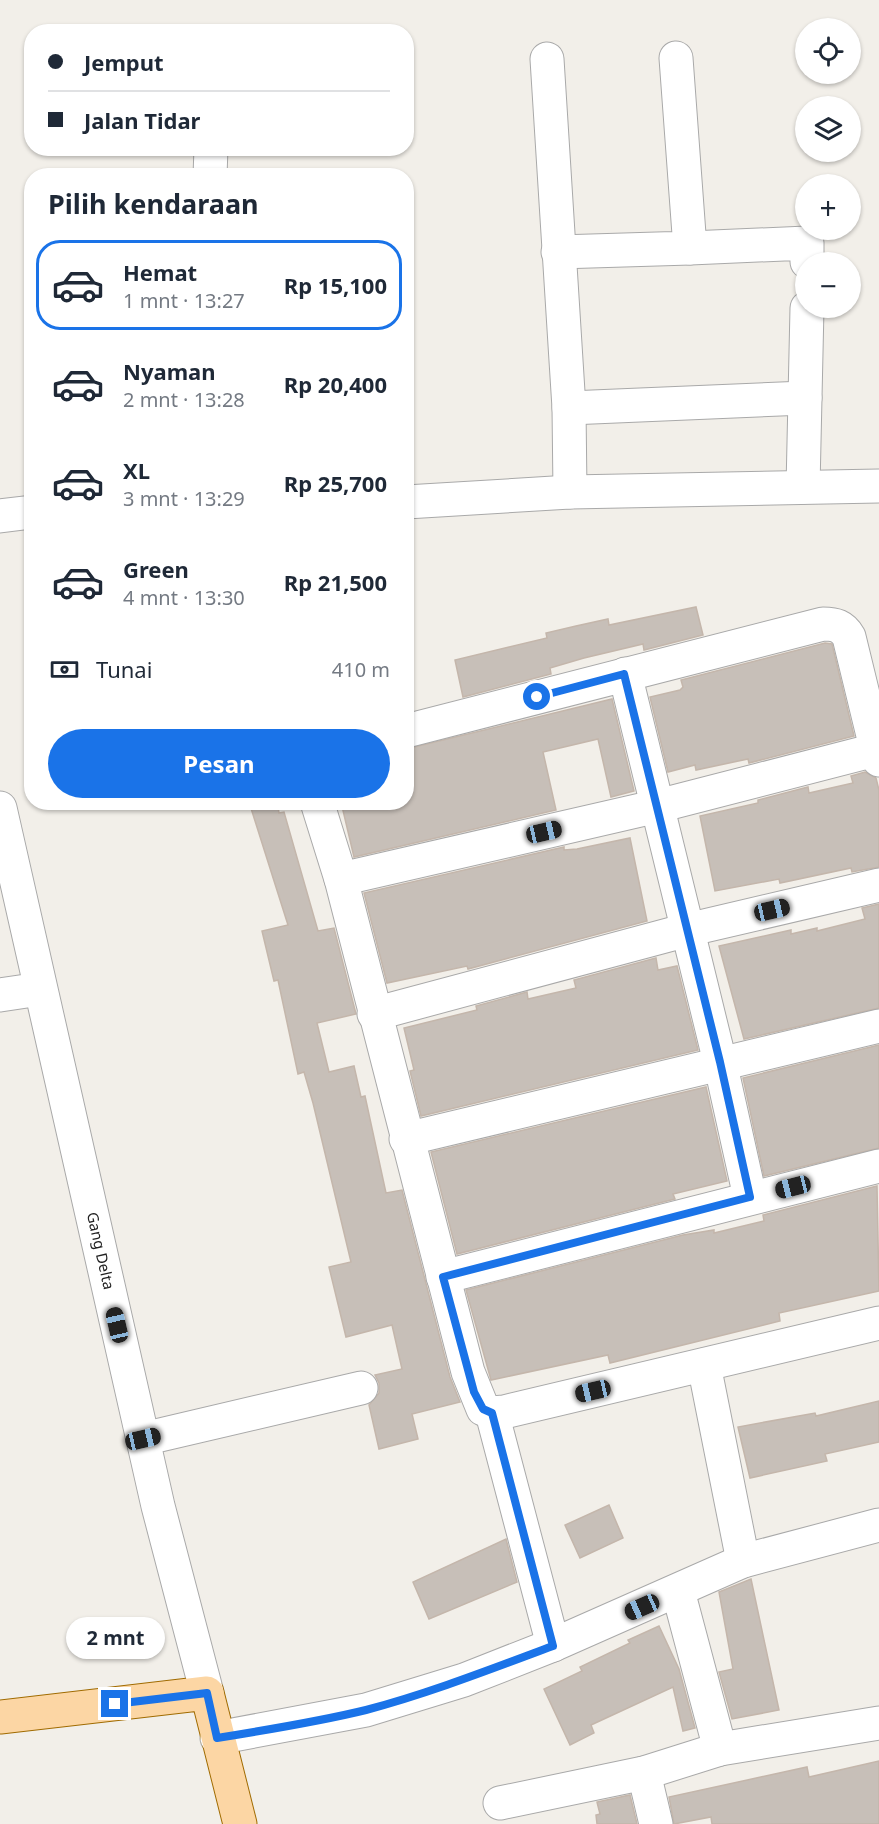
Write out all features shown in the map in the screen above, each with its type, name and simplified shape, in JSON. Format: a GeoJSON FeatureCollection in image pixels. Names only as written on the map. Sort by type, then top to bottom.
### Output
{"type":"FeatureCollection","features":[{"type":"Feature","properties":{"kind":"main road"},"geometry":{"type":"LineString","coordinates":[[0,1717],[207,1693],[240,1824]]}},
{"type":"Feature","properties":{"kind":"street"},"geometry":{"type":"LineString","coordinates":[[676,58],[690,248]]}},
{"type":"Feature","properties":{"kind":"street"},"geometry":{"type":"LineString","coordinates":[[547,59],[569,408],[570,492]]}},
{"type":"Feature","properties":{"kind":"street"},"geometry":{"type":"LineString","coordinates":[[558,252],[807,243],[807,252]]}},
{"type":"Feature","properties":{"kind":"street"},"geometry":{"type":"LineString","coordinates":[[802,486],[807,318]]}},
{"type":"Feature","properties":{"kind":"street"},"geometry":{"type":"LineString","coordinates":[[569,408],[805,398]]}},
{"type":"Feature","properties":{"kind":"street"},"geometry":{"type":"LineString","coordinates":[[414,502],[570,492],[879,486]]}},
{"type":"Feature","properties":{"kind":"street"},"geometry":{"type":"LineString","coordinates":[[0,516],[24,513]]}},
{"type":"Feature","properties":{"kind":"street"},"geometry":{"type":"LineString","coordinates":[[341,879],[878,753],[849,637],[844,629],[836,625],[824,624],[414,729]]}},
{"type":"Feature","properties":{"kind":"street"},"geometry":{"type":"LineString","coordinates":[[624,674],[720,1062],[750,1197]]}},
{"type":"Feature","properties":{"kind":"street","name":"Gang Delta"},"geometry":{"type":"LineString","coordinates":[[0,808],[143,1439],[207,1693]]}},
{"type":"Feature","properties":{"kind":"street"},"geometry":{"type":"LineString","coordinates":[[319,810],[341,879],[406,1139],[474,1392],[483,1409],[492,1413],[879,1323]]}},
{"type":"Feature","properties":{"kind":"street"},"geometry":{"type":"LineString","coordinates":[[374,1014],[687,930],[879,885]]}},
{"type":"Feature","properties":{"kind":"street"},"geometry":{"type":"LineString","coordinates":[[0,995],[40,989]]}},
{"type":"Feature","properties":{"kind":"street"},"geometry":{"type":"LineString","coordinates":[[406,1139],[720,1062],[879,1026]]}},
{"type":"Feature","properties":{"kind":"street"},"geometry":{"type":"LineString","coordinates":[[443,1277],[879,1166]]}},
{"type":"Feature","properties":{"kind":"street"},"geometry":{"type":"LineString","coordinates":[[704,1365],[743,1561]]}},
{"type":"Feature","properties":{"kind":"street"},"geometry":{"type":"LineString","coordinates":[[143,1439],[361,1388]]}},
{"type":"Feature","properties":{"kind":"street"},"geometry":{"type":"LineString","coordinates":[[492,1413],[553,1646]]}},
{"type":"Feature","properties":{"kind":"street"},"geometry":{"type":"LineString","coordinates":[[217,1738],[303,1724],[366,1710],[464,1680],[553,1646],[743,1561],[879,1526]]}},
{"type":"Feature","properties":{"kind":"street"},"geometry":{"type":"LineString","coordinates":[[678,1590],[720,1749]]}},
{"type":"Feature","properties":{"kind":"street"},"geometry":{"type":"LineString","coordinates":[[500,1803],[644,1773],[720,1749],[879,1723]]}},
{"type":"Feature","properties":{"kind":"street"},"geometry":{"type":"LineString","coordinates":[[644,1773],[656,1824]]}},
{"type":"Feature","properties":{"kind":"building"},"geometry":{"type":"Polygon","coordinates":[[[696,607],[703,635],[644,650],[643,644],[584,658],[550,668],[551,674],[463,697],[455,660],[547,638],[546,633],[576,626],[608,619],[609,625],[696,607]]]}},
{"type":"Feature","properties":{"kind":"building"},"geometry":{"type":"Polygon","coordinates":[[[825,643],[832,644],[854,736],[749,763],[748,759],[696,770],[695,765],[668,772],[650,697],[680,690],[683,687],[681,680],[825,643]]]}},
{"type":"Feature","properties":{"kind":"building"},"geometry":{"type":"Polygon","coordinates":[[[612,699],[634,791],[611,797],[598,739],[543,752],[556,810],[354,857],[343,810],[414,810],[414,747],[612,699]]]}},
{"type":"Feature","properties":{"kind":"building"},"geometry":{"type":"Polygon","coordinates":[[[865,772],[876,778],[879,790],[879,867],[852,872],[851,868],[780,883],[779,879],[715,891],[700,816],[758,803],[758,800],[808,787],[809,793],[853,783],[851,776],[865,772]]]}},
{"type":"Feature","properties":{"kind":"building"},"geometry":{"type":"Polygon","coordinates":[[[252,810],[284,812],[318,931],[334,928],[356,1014],[317,1023],[329,1072],[354,1066],[361,1097],[365,1096],[386,1193],[402,1190],[450,1377],[460,1402],[412,1414],[418,1439],[379,1449],[369,1405],[379,1393],[379,1383],[375,1375],[402,1369],[392,1325],[346,1337],[329,1267],[351,1262],[313,1103],[304,1072],[298,1074],[278,980],[274,981],[262,931],[288,925],[252,810]]]}},
{"type":"Feature","properties":{"kind":"building"},"geometry":{"type":"Polygon","coordinates":[[[630,838],[647,921],[468,969],[467,966],[387,983],[364,893],[564,847],[564,850],[577,849],[630,838]]]}},
{"type":"Feature","properties":{"kind":"building"},"geometry":{"type":"Polygon","coordinates":[[[879,904],[879,1008],[744,1039],[719,946],[791,930],[791,934],[817,928],[817,931],[865,919],[862,908],[879,904]]]}},
{"type":"Feature","properties":{"kind":"building"},"geometry":{"type":"Polygon","coordinates":[[[656,958],[658,970],[677,966],[698,1050],[421,1116],[410,1071],[414,1070],[404,1028],[477,1010],[476,1006],[527,992],[528,999],[576,988],[574,980],[656,958]]]}},
{"type":"Feature","properties":{"kind":"building"},"geometry":{"type":"Polygon","coordinates":[[[879,1045],[879,1148],[764,1176],[743,1078],[879,1045]]]}},
{"type":"Feature","properties":{"kind":"building"},"geometry":{"type":"Polygon","coordinates":[[[706,1087],[727,1181],[673,1194],[675,1199],[457,1254],[431,1152],[706,1087]]]}},
{"type":"Feature","properties":{"kind":"building"},"geometry":{"type":"Polygon","coordinates":[[[877,1186],[879,1291],[779,1313],[780,1321],[610,1363],[608,1355],[491,1380],[466,1290],[683,1235],[714,1230],[714,1233],[764,1221],[763,1215],[877,1186]]]}},
{"type":"Feature","properties":{"kind":"building"},"geometry":{"type":"Polygon","coordinates":[[[879,1401],[879,1442],[825,1454],[827,1461],[750,1478],[738,1427],[815,1413],[816,1416],[879,1401]]]}},
{"type":"Feature","properties":{"kind":"building"},"geometry":{"type":"Polygon","coordinates":[[[609,1505],[623,1538],[580,1558],[565,1525],[609,1505]]]}},
{"type":"Feature","properties":{"kind":"building"},"geometry":{"type":"Polygon","coordinates":[[[506,1539],[517,1582],[429,1619],[413,1582],[506,1539]]]}},
{"type":"Feature","properties":{"kind":"building"},"geometry":{"type":"Polygon","coordinates":[[[751,1579],[779,1710],[732,1719],[719,1672],[733,1669],[719,1592],[751,1579]]]}},
{"type":"Feature","properties":{"kind":"building"},"geometry":{"type":"Polygon","coordinates":[[[659,1626],[679,1669],[695,1728],[683,1731],[673,1687],[591,1725],[594,1733],[570,1745],[544,1689],[582,1671],[580,1667],[630,1643],[628,1640],[659,1626]]]}},
{"type":"Feature","properties":{"kind":"building"},"geometry":{"type":"Polygon","coordinates":[[[879,1761],[879,1824],[712,1824],[711,1817],[674,1824],[669,1797],[807,1767],[809,1777],[879,1761]]]}},
{"type":"Feature","properties":{"kind":"building"},"geometry":{"type":"Polygon","coordinates":[[[630,1795],[637,1824],[597,1824],[596,1815],[600,1814],[597,1802],[630,1795]]]}},
{"type":"Feature","properties":{"kind":"route"},"geometry":{"type":"LineString","coordinates":[[115,1704],[207,1693],[217,1738],[303,1724],[366,1710],[464,1680],[553,1646],[492,1413],[483,1409],[474,1392],[443,1277],[750,1197],[720,1062],[624,674],[537,697]]}}]}
